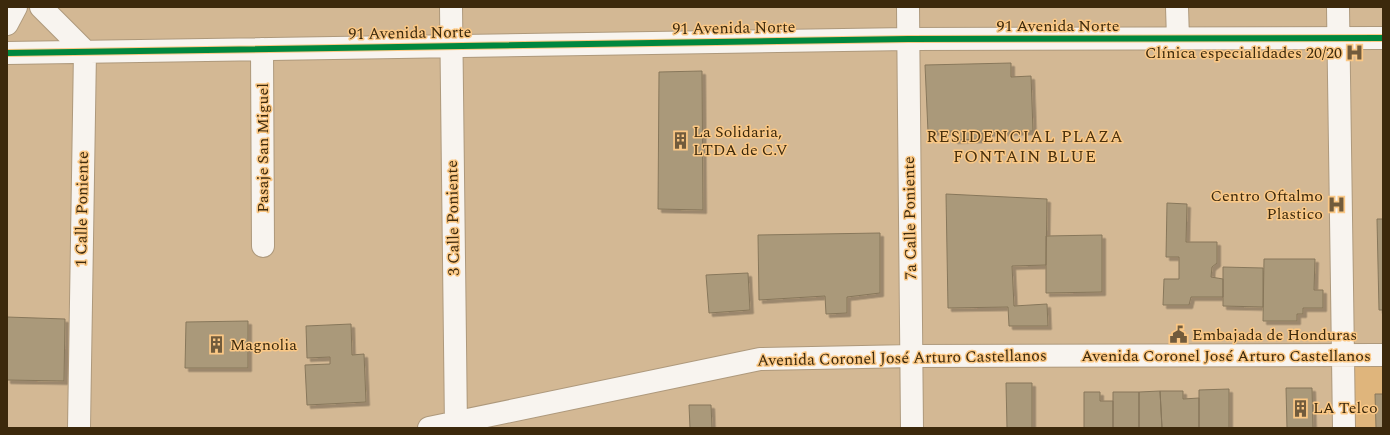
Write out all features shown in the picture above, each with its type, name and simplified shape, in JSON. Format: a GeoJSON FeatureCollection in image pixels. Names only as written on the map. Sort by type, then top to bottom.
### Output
{"type":"FeatureCollection","features":[{"type":"Feature","properties":{"kind":"street"},"geometry":{"type":"LineString","coordinates":[[7,24],[16,7]]}},
{"type":"Feature","properties":{"kind":"street"},"geometry":{"type":"LineString","coordinates":[[41,7],[85,51]]}},
{"type":"Feature","properties":{"kind":"street","name":"3 Calle Poniente"},"geometry":{"type":"LineString","coordinates":[[451,7],[456,425]]}},
{"type":"Feature","properties":{"kind":"street","name":"7a Calle Poniente"},"geometry":{"type":"LineString","coordinates":[[908,7],[912,428]]}},
{"type":"Feature","properties":{"kind":"street"},"geometry":{"type":"LineString","coordinates":[[1177,7],[1178,40]]}},
{"type":"Feature","properties":{"kind":"street"},"geometry":{"type":"LineString","coordinates":[[1338,7],[1344,428]]}},
{"type":"Feature","properties":{"kind":"street","name":"91 Avenida Norte"},"geometry":{"type":"LineString","coordinates":[[7,52],[908,39],[1178,40],[1383,38]]}},
{"type":"Feature","properties":{"kind":"street","name":"Pasaje San Miguel"},"geometry":{"type":"LineString","coordinates":[[262,49],[263,246]]}},
{"type":"Feature","properties":{"kind":"street","name":"1 Calle Poniente"},"geometry":{"type":"LineString","coordinates":[[78,428],[85,51]]}},
{"type":"Feature","properties":{"kind":"street","name":"Avenida Coronel José Arturo Castellanos"},"geometry":{"type":"LineString","coordinates":[[428,428],[456,425],[760,359],[912,356],[1383,355]]}},
{"type":"Feature","properties":{"kind":"shaded area"},"geometry":{"type":"Polygon","coordinates":[[[1348,366],[1383,366],[1383,428],[1348,428],[1348,366]]]}},
{"type":"Feature","properties":{"kind":"building"},"geometry":{"type":"Polygon","coordinates":[[[1011,63],[1011,77],[1031,76],[1033,131],[982,133],[982,139],[954,140],[954,131],[928,132],[925,65],[1011,63]]]}},
{"type":"Feature","properties":{"kind":"building","name":"La Solidaria, LTDA de C.V"},"geometry":{"type":"Polygon","coordinates":[[[702,71],[703,210],[658,209],[659,72],[702,71]]]}},
{"type":"Feature","properties":{"kind":"building"},"geometry":{"type":"Polygon","coordinates":[[[946,194],[1047,199],[1046,265],[1012,266],[1014,306],[1047,304],[1048,326],[1009,326],[1008,307],[948,308],[946,194]]]}},
{"type":"Feature","properties":{"kind":"building"},"geometry":{"type":"Polygon","coordinates":[[[1167,203],[1187,204],[1186,242],[1217,242],[1217,263],[1212,267],[1211,277],[1223,279],[1223,297],[1191,297],[1189,305],[1163,305],[1164,279],[1179,279],[1179,257],[1166,257],[1167,203]]]}},
{"type":"Feature","properties":{"kind":"building"},"geometry":{"type":"Polygon","coordinates":[[[1377,219],[1383,219],[1383,310],[1379,310],[1377,219]]]}},
{"type":"Feature","properties":{"kind":"building"},"geometry":{"type":"Polygon","coordinates":[[[880,233],[880,293],[847,297],[847,313],[826,314],[825,296],[759,300],[758,235],[880,233]]]}},
{"type":"Feature","properties":{"kind":"building"},"geometry":{"type":"Polygon","coordinates":[[[1102,235],[1102,292],[1046,293],[1046,236],[1102,235]]]}},
{"type":"Feature","properties":{"kind":"building"},"geometry":{"type":"Polygon","coordinates":[[[1264,259],[1315,259],[1314,290],[1323,290],[1323,308],[1303,308],[1303,314],[1297,314],[1297,321],[1263,321],[1264,259]]]}},
{"type":"Feature","properties":{"kind":"building"},"geometry":{"type":"Polygon","coordinates":[[[1223,267],[1263,268],[1263,307],[1223,306],[1223,267]]]}},
{"type":"Feature","properties":{"kind":"building"},"geometry":{"type":"Polygon","coordinates":[[[748,273],[750,310],[709,313],[706,275],[748,273]]]}},
{"type":"Feature","properties":{"kind":"building"},"geometry":{"type":"Polygon","coordinates":[[[7,317],[65,319],[64,381],[7,380],[7,317]]]}},
{"type":"Feature","properties":{"kind":"building","name":"Magnolia"},"geometry":{"type":"Polygon","coordinates":[[[248,321],[248,368],[185,368],[186,322],[248,321]]]}},
{"type":"Feature","properties":{"kind":"building"},"geometry":{"type":"Polygon","coordinates":[[[351,324],[352,355],[364,354],[366,402],[307,405],[305,365],[330,364],[330,357],[307,358],[306,326],[351,324]]]}},
{"type":"Feature","properties":{"kind":"building"},"geometry":{"type":"Polygon","coordinates":[[[1006,383],[1032,383],[1032,428],[1007,428],[1006,383]]]}},
{"type":"Feature","properties":{"kind":"building","name":"LA Telco"},"geometry":{"type":"Polygon","coordinates":[[[1286,388],[1312,388],[1313,428],[1287,428],[1286,388]]]}},
{"type":"Feature","properties":{"kind":"building"},"geometry":{"type":"Polygon","coordinates":[[[1229,389],[1229,428],[1199,428],[1199,390],[1229,389]]]}},
{"type":"Feature","properties":{"kind":"building"},"geometry":{"type":"Polygon","coordinates":[[[1160,391],[1183,391],[1183,399],[1199,398],[1199,428],[1162,428],[1160,391]]]}},
{"type":"Feature","properties":{"kind":"building"},"geometry":{"type":"Polygon","coordinates":[[[1160,391],[1162,428],[1139,428],[1139,392],[1160,391]]]}},
{"type":"Feature","properties":{"kind":"building"},"geometry":{"type":"Polygon","coordinates":[[[1084,392],[1100,392],[1100,401],[1113,401],[1113,428],[1084,428],[1084,392]]]}},
{"type":"Feature","properties":{"kind":"building"},"geometry":{"type":"Polygon","coordinates":[[[1113,392],[1139,392],[1139,428],[1113,428],[1113,392]]]}},
{"type":"Feature","properties":{"kind":"building"},"geometry":{"type":"Polygon","coordinates":[[[1375,394],[1383,394],[1383,428],[1376,428],[1375,394]]]}},
{"type":"Feature","properties":{"kind":"building"},"geometry":{"type":"Polygon","coordinates":[[[689,405],[711,405],[712,428],[690,428],[689,405]]]}},
{"type":"Feature","properties":{"kind":"cycle path"},"geometry":{"type":"LineString","coordinates":[[7,53],[908,39],[1383,38]]}},
{"type":"Feature","properties":{"kind":"place","name":"Clínica especialidades 20/20"},"geometry":{"type":"Point","coordinates":[1355,53]}},
{"type":"Feature","properties":{"kind":"place","name":"La Solidaria, LTDA de C.V"},"geometry":{"type":"Point","coordinates":[680,141]}},
{"type":"Feature","properties":{"kind":"place","name":"Centro Oftalmo Plastico"},"geometry":{"type":"Point","coordinates":[1336,205]}},
{"type":"Feature","properties":{"kind":"place","name":"Embajada de Honduras"},"geometry":{"type":"Point","coordinates":[1179,335]}},
{"type":"Feature","properties":{"kind":"place","name":"Magnolia"},"geometry":{"type":"Point","coordinates":[217,345]}},
{"type":"Feature","properties":{"kind":"place","name":"LA Telco"},"geometry":{"type":"Point","coordinates":[1300,408]}},
{"type":"Feature","properties":{"kind":"district","name":"RESIDENCIAL PLAZA FONTAIN BLUE"},"geometry":{"type":"Point","coordinates":[1025,147]}}]}
